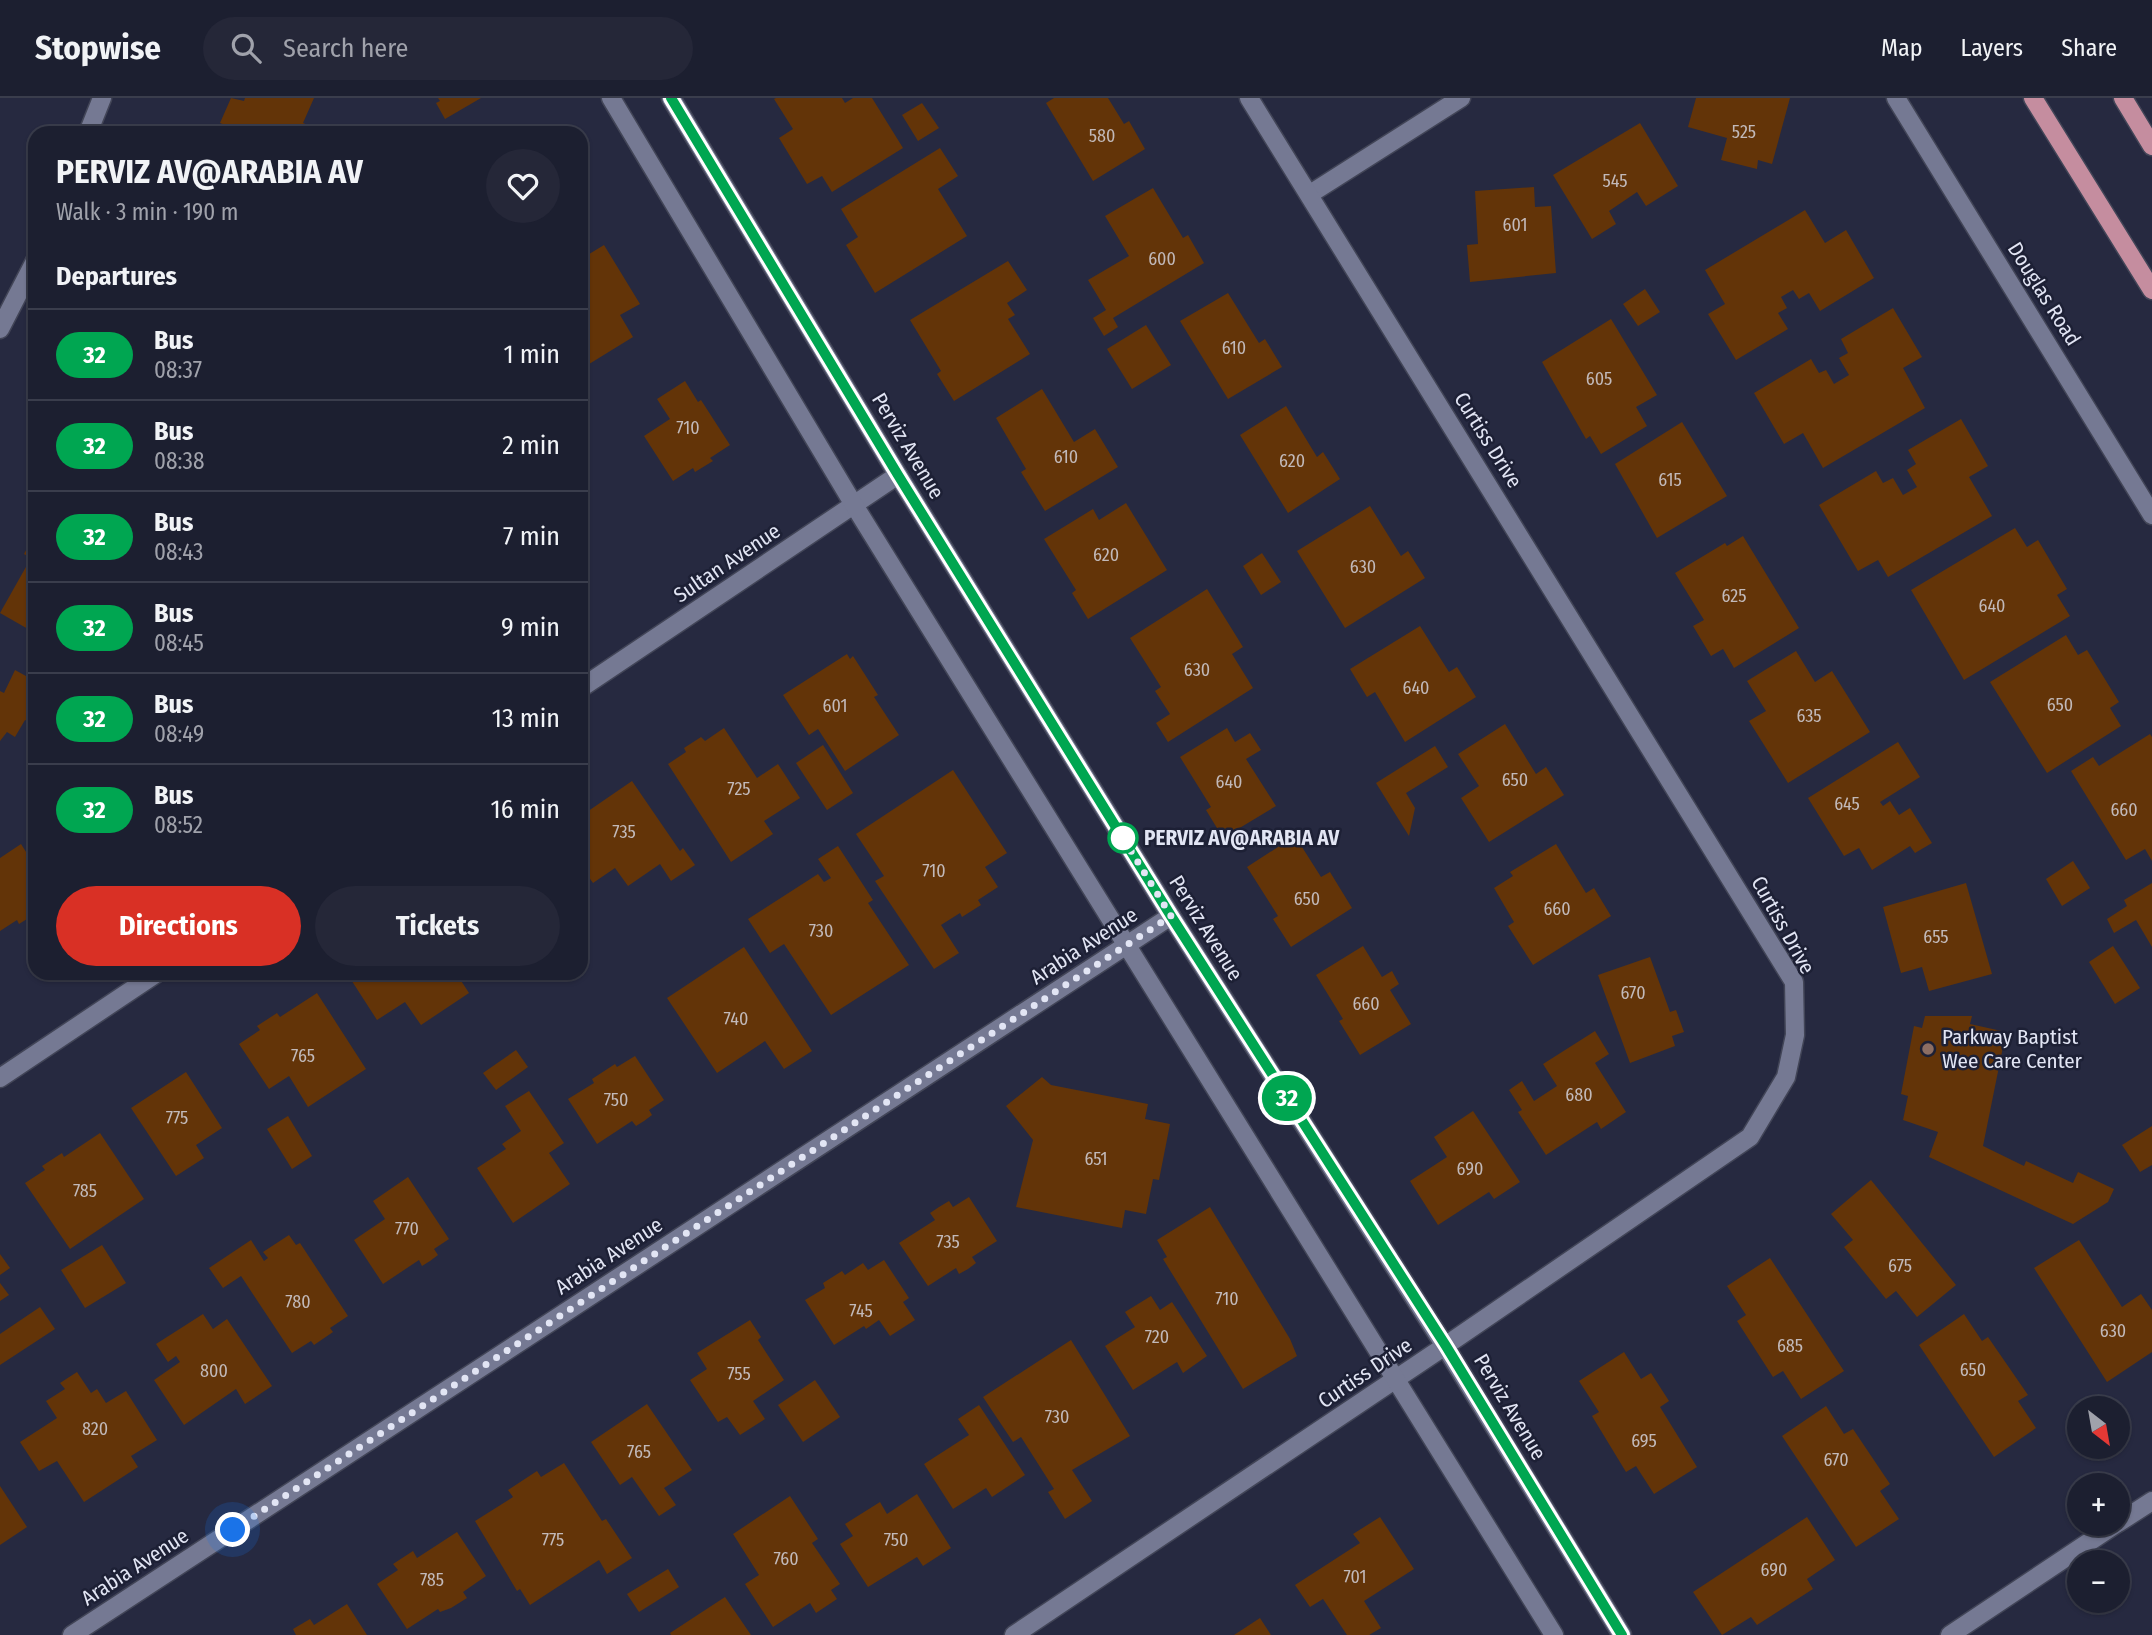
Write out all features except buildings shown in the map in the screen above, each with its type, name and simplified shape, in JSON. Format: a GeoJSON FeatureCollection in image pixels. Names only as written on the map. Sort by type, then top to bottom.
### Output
{"type":"FeatureCollection","features":[{"type":"Feature","properties":{"kind":"main road"},"geometry":{"type":"LineString","coordinates":[[2033,98],[2152,290]]}},
{"type":"Feature","properties":{"kind":"main road"},"geometry":{"type":"LineString","coordinates":[[2123,98],[2152,146]]}},
{"type":"Feature","properties":{"kind":"street"},"geometry":{"type":"LineString","coordinates":[[91,126],[102,98]]}},
{"type":"Feature","properties":{"kind":"street"},"geometry":{"type":"LineString","coordinates":[[611,98],[854,505],[1554,1635]]}},
{"type":"Feature","properties":{"kind":"street","name":"Perviz Avenue"},"geometry":{"type":"LineString","coordinates":[[671,98],[898,475],[1171,916],[1446,1346],[1622,1635]]}},
{"type":"Feature","properties":{"kind":"street","name":"Curtiss Drive"},"geometry":{"type":"LineString","coordinates":[[1014,1635],[1446,1346],[1751,1137],[1786,1077],[1795,1035],[1794,982],[1249,98]]}},
{"type":"Feature","properties":{"kind":"street"},"geometry":{"type":"LineString","coordinates":[[1310,194],[1461,98]]}},
{"type":"Feature","properties":{"kind":"street","name":"Douglas Road"},"geometry":{"type":"LineString","coordinates":[[1896,98],[2152,515]]}},
{"type":"Feature","properties":{"kind":"street"},"geometry":{"type":"LineString","coordinates":[[0,329],[28,275]]}},
{"type":"Feature","properties":{"kind":"street","name":"Sultan Avenue"},"geometry":{"type":"LineString","coordinates":[[588,683],[898,475]]}},
{"type":"Feature","properties":{"kind":"street","name":"Arabia Avenue"},"geometry":{"type":"LineString","coordinates":[[72,1635],[1171,916]]}},
{"type":"Feature","properties":{"kind":"street"},"geometry":{"type":"LineString","coordinates":[[0,1078],[146,980]]}},
{"type":"Feature","properties":{"kind":"street"},"geometry":{"type":"LineString","coordinates":[[2130,1515],[2152,1501]]}},
{"type":"Feature","properties":{"kind":"street"},"geometry":{"type":"LineString","coordinates":[[1950,1635],[2099,1536]]}},
{"type":"Feature","properties":{"kind":"bus line","name":"32"},"geometry":{"type":"LineString","coordinates":[[671,98],[898,475],[1171,916],[1446,1346],[1622,1635]]}},
{"type":"Feature","properties":{"kind":"place","name":"PERVIZ AV@ARABIA AV"},"geometry":{"type":"Point","coordinates":[1123,838]}},
{"type":"Feature","properties":{"kind":"place","name":"Parkway Baptist Wee Care Center"},"geometry":{"type":"Point","coordinates":[1928,1049]}},
{"type":"Feature","properties":{"kind":"route"},"geometry":{"type":"LineString","coordinates":[[233,1530],[1171,916],[1123,838]]}}]}
